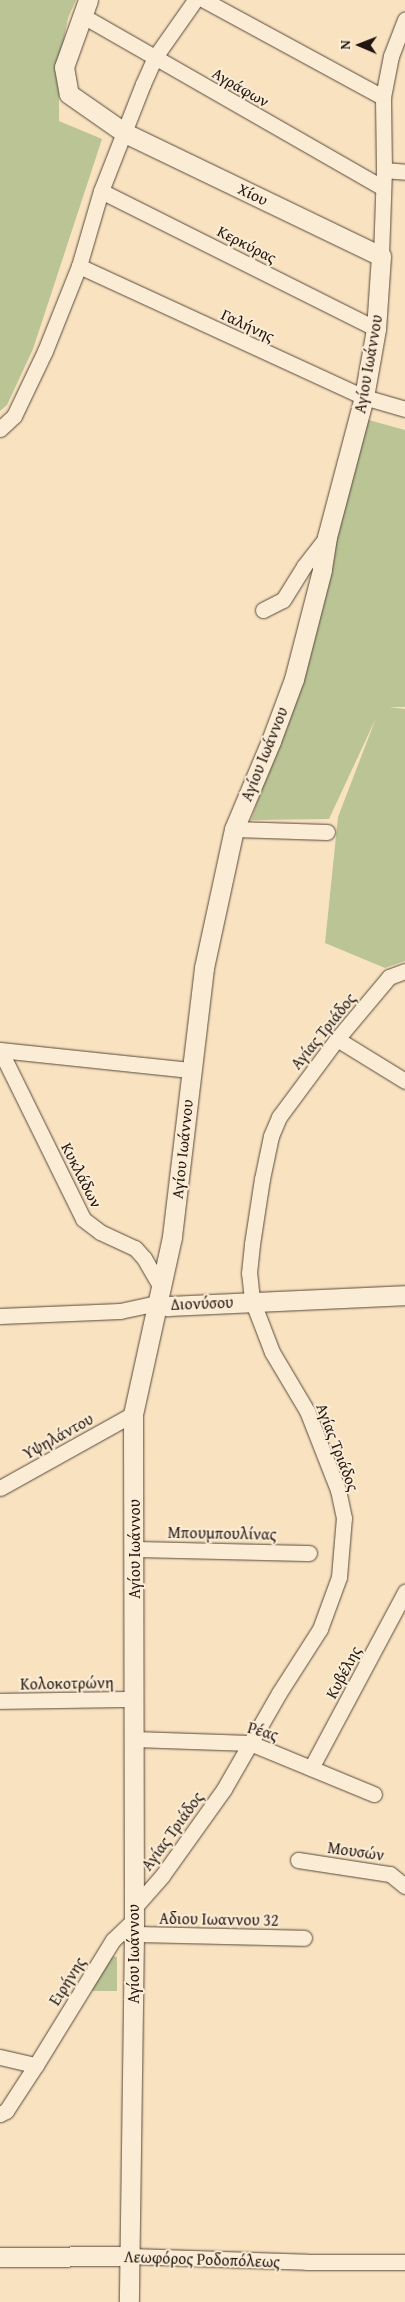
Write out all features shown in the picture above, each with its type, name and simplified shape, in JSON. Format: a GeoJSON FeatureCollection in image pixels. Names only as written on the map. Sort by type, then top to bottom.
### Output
{"type":"FeatureCollection","features":[{"type":"Feature","properties":{"kind":"street"},"geometry":{"type":"LineString","coordinates":[[0,429],[14,416],[24,399],[79,266],[101,191],[155,57],[195,0]]}},
{"type":"Feature","properties":{"kind":"street"},"geometry":{"type":"LineString","coordinates":[[204,0],[383,97]]}},
{"type":"Feature","properties":{"kind":"street","name":"Αγράφων"},"geometry":{"type":"LineString","coordinates":[[85,8],[155,57],[383,188]]}},
{"type":"Feature","properties":{"kind":"street","name":"Χίου"},"geometry":{"type":"LineString","coordinates":[[85,8],[64,68],[69,94],[125,133],[380,256]]}},
{"type":"Feature","properties":{"kind":"street","name":"Αγίου Ιωάννου"},"geometry":{"type":"LineString","coordinates":[[129,2302],[134,1739],[133,1414],[161,1296],[172,1237],[190,1070],[204,968],[234,829],[272,741],[294,679],[322,570],[327,537],[364,397],[376,330],[384,170],[383,97],[391,56],[405,20]]}},
{"type":"Feature","properties":{"kind":"street"},"geometry":{"type":"LineString","coordinates":[[384,170],[405,172]]}},
{"type":"Feature","properties":{"kind":"street","name":"Κερκύρας"},"geometry":{"type":"LineString","coordinates":[[101,191],[376,330]]}},
{"type":"Feature","properties":{"kind":"street","name":"Γαλήνης"},"geometry":{"type":"LineString","coordinates":[[79,266],[364,397],[405,409]]}},
{"type":"Feature","properties":{"kind":"street"},"geometry":{"type":"LineString","coordinates":[[263,610],[283,600],[304,566],[327,537]]}},
{"type":"Feature","properties":{"kind":"street"},"geometry":{"type":"LineString","coordinates":[[234,829],[327,832]]}},
{"type":"Feature","properties":{"kind":"street","name":"Αγίας Τριάδος"},"geometry":{"type":"LineString","coordinates":[[133,1922],[162,1876],[224,1789],[320,1628],[339,1577],[344,1518],[338,1490],[318,1434],[307,1411],[272,1352],[252,1300],[250,1273],[252,1244],[271,1136],[279,1117],[337,1039],[389,977],[405,971]]}},
{"type":"Feature","properties":{"kind":"street"},"geometry":{"type":"LineString","coordinates":[[337,1039],[405,1082]]}},
{"type":"Feature","properties":{"kind":"street"},"geometry":{"type":"LineString","coordinates":[[0,1050],[190,1070]]}},
{"type":"Feature","properties":{"kind":"street","name":"Κυκλάδων"},"geometry":{"type":"LineString","coordinates":[[0,1050],[83,1219],[100,1232],[135,1248],[144,1258],[161,1296]]}},
{"type":"Feature","properties":{"kind":"street","name":"Διονύσου"},"geometry":{"type":"LineString","coordinates":[[0,1316],[120,1311],[161,1296],[167,1306],[252,1300],[369,1298],[405,1295]]}},
{"type":"Feature","properties":{"kind":"street","name":"Υψηλάντου"},"geometry":{"type":"LineString","coordinates":[[0,1488],[133,1414]]}},
{"type":"Feature","properties":{"kind":"street","name":"Μπουμπουλίνας"},"geometry":{"type":"LineString","coordinates":[[134,1549],[309,1553]]}},
{"type":"Feature","properties":{"kind":"street","name":"Κυβέλης"},"geometry":{"type":"LineString","coordinates":[[311,1768],[405,1592]]}},
{"type":"Feature","properties":{"kind":"street","name":"Κολοκοτρώνη"},"geometry":{"type":"LineString","coordinates":[[0,1701],[134,1700]]}},
{"type":"Feature","properties":{"kind":"street","name":"Ρέας"},"geometry":{"type":"LineString","coordinates":[[134,1739],[250,1744],[374,1794]]}},
{"type":"Feature","properties":{"kind":"street","name":"Μουσών"},"geometry":{"type":"LineString","coordinates":[[298,1860],[390,1874],[405,1886]]}},
{"type":"Feature","properties":{"kind":"street","name":"Αδιου Ιωαννου 32"},"geometry":{"type":"LineString","coordinates":[[133,1922],[304,1938]]}},
{"type":"Feature","properties":{"kind":"street","name":"Ειρήνης"},"geometry":{"type":"LineString","coordinates":[[0,2114],[6,2111],[36,2065],[113,1940],[133,1922]]}},
{"type":"Feature","properties":{"kind":"street"},"geometry":{"type":"LineString","coordinates":[[0,2057],[36,2065]]}},
{"type":"Feature","properties":{"kind":"street","name":"Λεωφόρος Ροδοπόλεως"},"geometry":{"type":"LineString","coordinates":[[0,2257],[130,2256],[307,2262],[405,2262]]}},
{"type":"Feature","properties":{"kind":"green space"},"geometry":{"type":"Polygon","coordinates":[[[0,0],[76,0],[68,18],[59,65],[59,121],[102,139],[33,349],[7,405],[0,411],[0,0]]]}},
{"type":"Feature","properties":{"kind":"green space"},"geometry":{"type":"Polygon","coordinates":[[[365,419],[405,430],[405,707],[389,707],[405,709],[405,961],[385,968],[325,943],[338,817],[376,718],[329,819],[251,820],[297,685],[365,419]]]}},
{"type":"Feature","properties":{"kind":"green space"},"geometry":{"type":"Polygon","coordinates":[[[110,1956],[117,1957],[117,1991],[88,1991],[110,1956]]]}}]}
